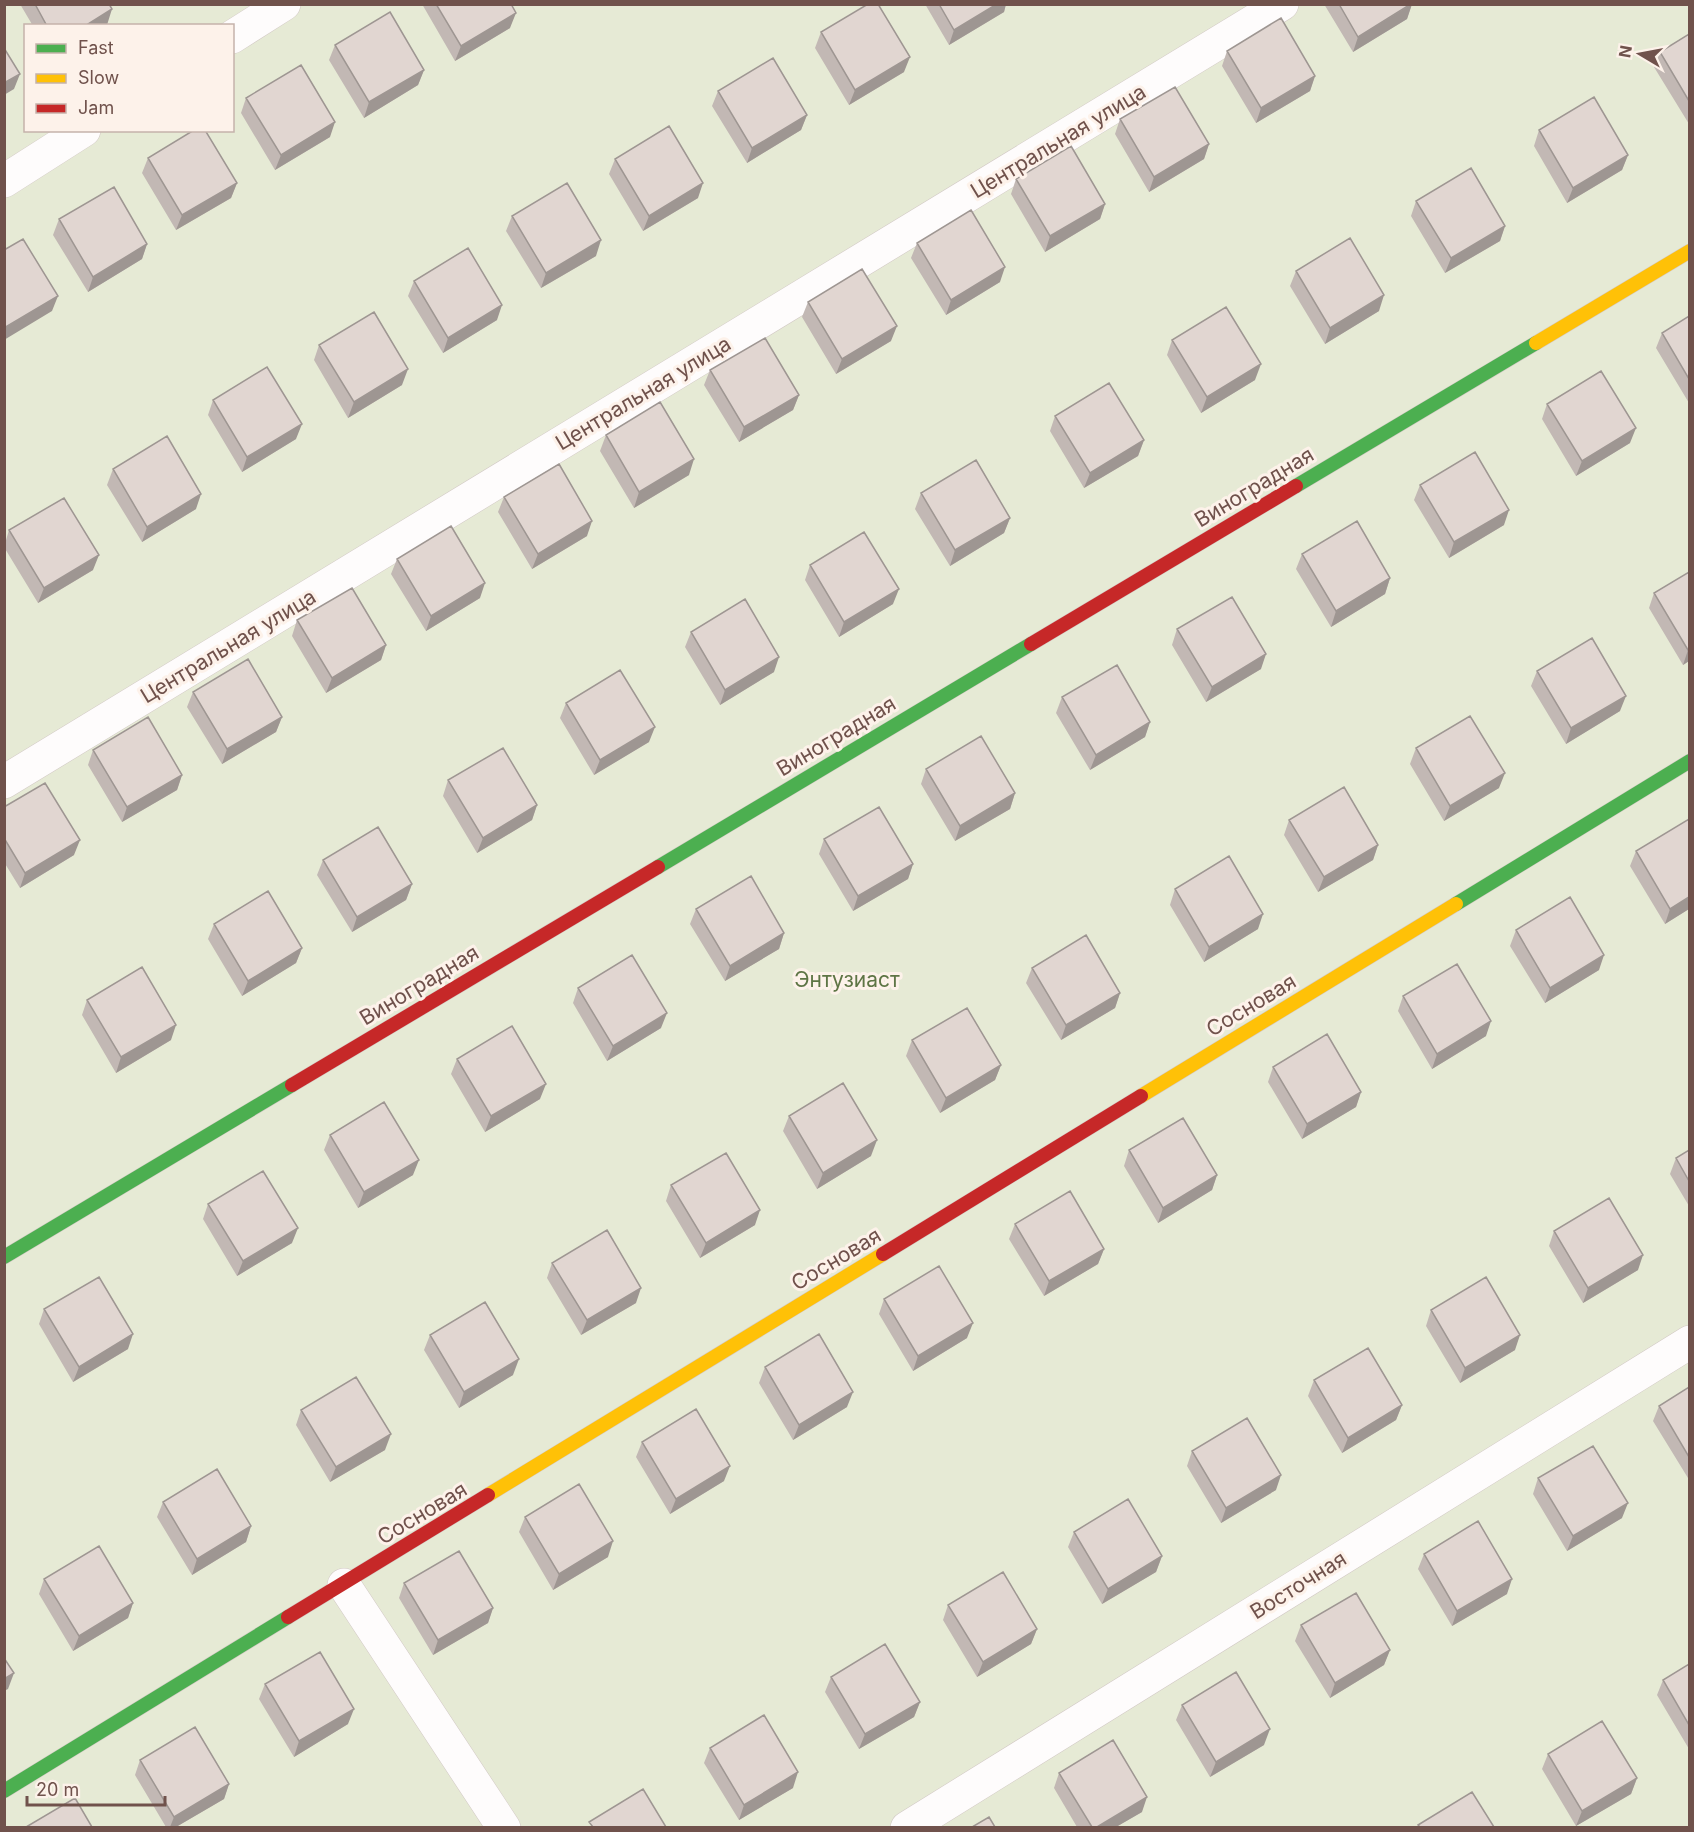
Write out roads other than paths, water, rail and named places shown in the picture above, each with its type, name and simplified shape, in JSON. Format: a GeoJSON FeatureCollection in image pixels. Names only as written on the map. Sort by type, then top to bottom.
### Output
{"type":"FeatureCollection","features":[{"type":"Feature","properties":{"kind":"street"},"geometry":{"type":"LineString","coordinates":[[234,36],[284,4]]}},
{"type":"Feature","properties":{"kind":"street","name":"Центральная улица"},"geometry":{"type":"LineString","coordinates":[[4,782],[1282,4]]}},
{"type":"Feature","properties":{"kind":"street"},"geometry":{"type":"LineString","coordinates":[[4,181],[81,132]]}},
{"type":"Feature","properties":{"kind":"street","name":"Виноградная"},"geometry":{"type":"LineString","coordinates":[[4,1257],[1689,251]]}},
{"type":"Feature","properties":{"kind":"street","name":"Сосновая"},"geometry":{"type":"LineString","coordinates":[[4,1791],[1689,761]]}},
{"type":"Feature","properties":{"kind":"street","name":"Восточная"},"geometry":{"type":"LineString","coordinates":[[907,1827],[1689,1342]]}},
{"type":"Feature","properties":{"kind":"street"},"geometry":{"type":"LineString","coordinates":[[344,1585],[504,1827]]}},
{"type":"Feature","properties":{"kind":"park label","name":"Энтузиаст"},"geometry":{"type":"Point","coordinates":[847,979]}}]}
